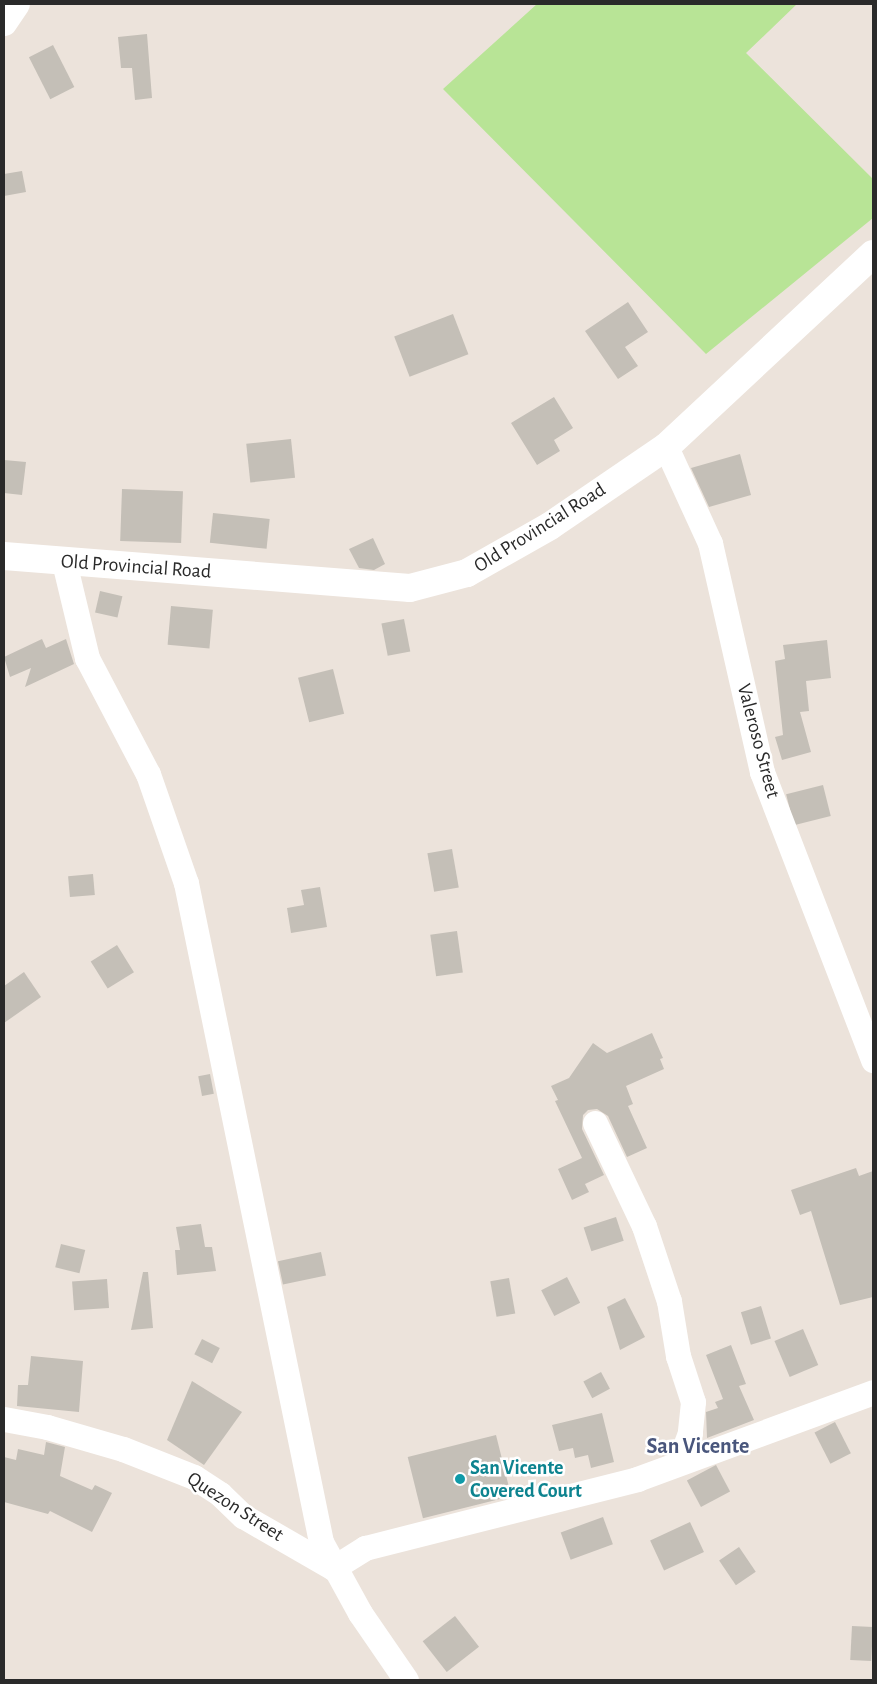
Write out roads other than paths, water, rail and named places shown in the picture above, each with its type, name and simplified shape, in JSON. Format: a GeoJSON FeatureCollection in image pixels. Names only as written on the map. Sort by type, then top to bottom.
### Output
{"type":"FeatureCollection","features":[{"type":"Feature","properties":{"kind":"main road","name":"Old Provincial Road"},"geometry":{"type":"LineString","coordinates":[[4,556],[410,588],[467,573],[550,526],[666,446],[873,254]]}},
{"type":"Feature","properties":{"kind":"street"},"geometry":{"type":"LineString","coordinates":[[4,23],[17,4]]}},
{"type":"Feature","properties":{"kind":"street","name":"Valeroso Street"},"geometry":{"type":"LineString","coordinates":[[666,446],[710,542],[762,772],[873,1060]]}},
{"type":"Feature","properties":{"kind":"street"},"geometry":{"type":"LineString","coordinates":[[64,562],[87,658],[148,774],[186,882],[321,1542],[333,1568],[365,1548],[637,1479],[873,1392]]}},
{"type":"Feature","properties":{"kind":"street"},"geometry":{"type":"LineString","coordinates":[[595,1123],[644,1226],[669,1301],[678,1356],[694,1402],[690,1433],[679,1462]]}},
{"type":"Feature","properties":{"kind":"street","name":"Quezon Street"},"geometry":{"type":"LineString","coordinates":[[4,1419],[47,1427],[123,1449],[194,1477],[220,1494],[244,1516],[333,1568],[406,1680]]}},
{"type":"Feature","properties":{"kind":"place","name":"San Vicente Covered Court"},"geometry":{"type":"Point","coordinates":[460,1479]}},
{"type":"Feature","properties":{"kind":"district","name":"San Vicente"},"geometry":{"type":"Point","coordinates":[698,1447]}}]}
